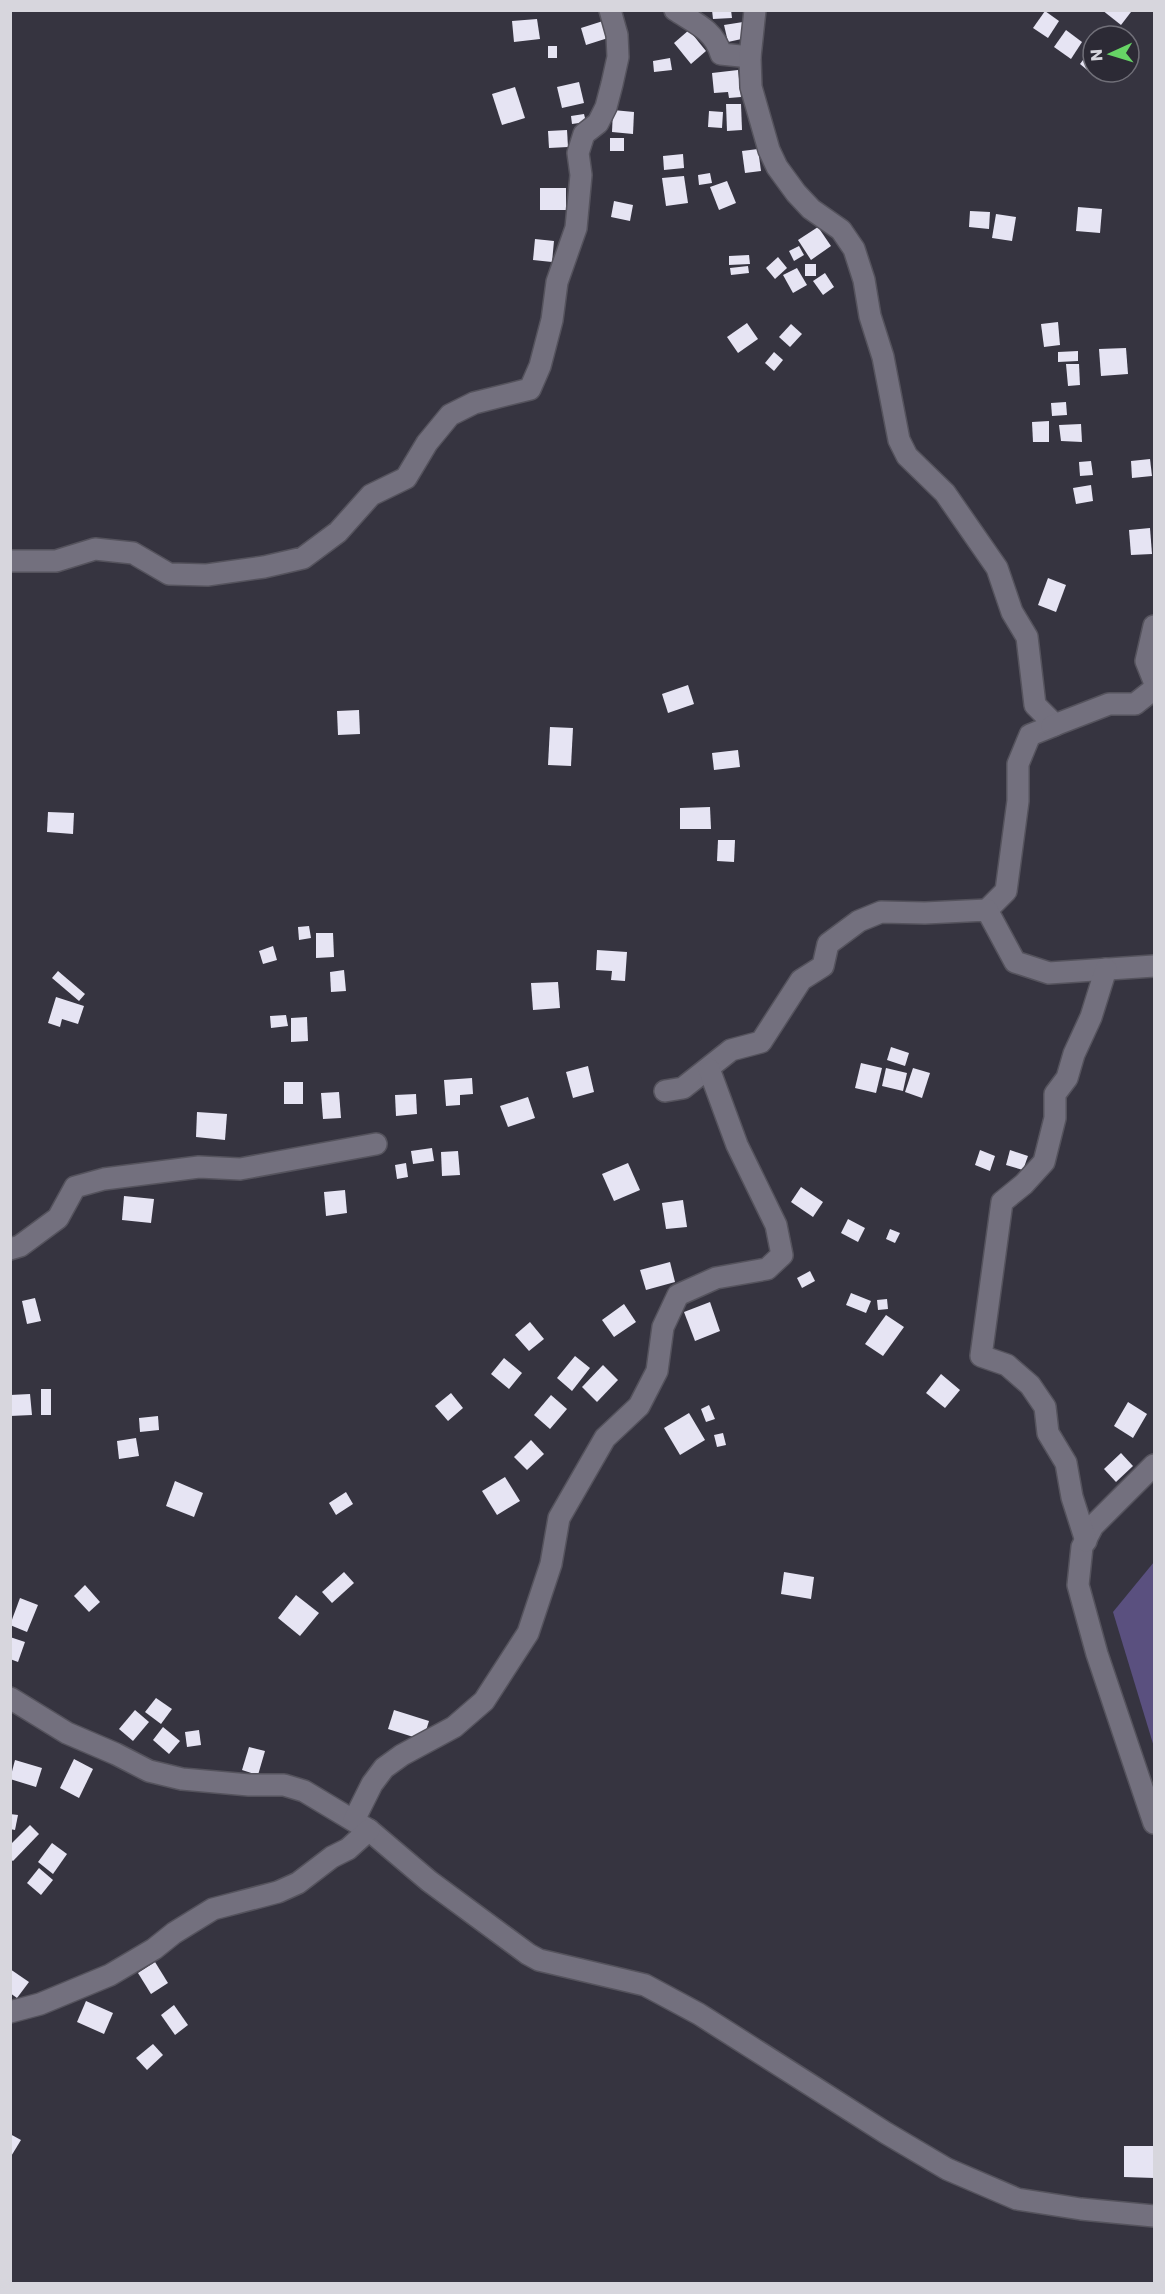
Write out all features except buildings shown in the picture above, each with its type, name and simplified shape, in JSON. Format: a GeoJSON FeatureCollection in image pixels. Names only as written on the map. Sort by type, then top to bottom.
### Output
{"type":"FeatureCollection","features":[{"type":"Feature","properties":{"kind":"street"},"geometry":{"type":"LineString","coordinates":[[10,561],[56,561],[95,549],[133,554],[169,574],[207,575],[264,567],[303,558],[338,532],[371,495],[406,478],[427,443],[450,415],[474,403],[530,389],[540,366],[552,320],[557,282],[576,228],[581,175],[578,153],[584,134],[598,123],[606,107],[618,57],[617,34],[610,10]]}},
{"type":"Feature","properties":{"kind":"street"},"geometry":{"type":"LineString","coordinates":[[675,10],[706,29],[718,43],[721,54],[750,57]]}},
{"type":"Feature","properties":{"kind":"street"},"geometry":{"type":"LineString","coordinates":[[755,10],[750,57],[751,87],[769,150],[777,167],[796,193],[812,209],[840,230],[854,249],[864,280],[870,316],[883,357],[899,440],[907,456],[945,493],[998,568],[1012,612],[1027,637],[1035,705],[1054,725],[1052,726]]}},
{"type":"Feature","properties":{"kind":"street"},"geometry":{"type":"LineString","coordinates":[[1155,626],[1146,661],[1155,681]]}},
{"type":"Feature","properties":{"kind":"street"},"geometry":{"type":"LineString","coordinates":[[665,1091],[683,1088],[731,1050],[761,1042],[801,980],[823,966],[828,944],[859,921],[880,912],[925,913],[987,910],[1006,891],[1018,801],[1018,764],[1030,735],[1109,704],[1135,704],[1155,688]]}},
{"type":"Feature","properties":{"kind":"street"},"geometry":{"type":"LineString","coordinates":[[987,910],[1015,962],[1049,973],[1155,966]]}},
{"type":"Feature","properties":{"kind":"street"},"geometry":{"type":"LineString","coordinates":[[1086,1540],[1072,1497],[1066,1463],[1048,1433],[1045,1407],[1030,1385],[1007,1365],[981,1356],[1002,1202],[1024,1184],[1044,1162],[1055,1118],[1055,1094],[1067,1078],[1106,969]]}},
{"type":"Feature","properties":{"kind":"street"},"geometry":{"type":"LineString","coordinates":[[10,2012],[40,2004],[110,1975],[154,1949],[174,1933],[213,1909],[278,1892],[298,1883],[332,1857],[348,1849],[361,1825],[372,1784],[384,1768],[402,1755],[454,1727],[484,1701],[528,1633],[551,1564],[559,1518],[605,1438],[639,1406],[657,1371],[663,1327],[678,1295],[716,1278],[767,1269],[782,1255],[776,1225],[737,1145],[709,1069]]}},
{"type":"Feature","properties":{"kind":"street"},"geometry":{"type":"LineString","coordinates":[[10,1249],[20,1246],[58,1218],[75,1187],[104,1179],[199,1167],[240,1170],[376,1144]]}},
{"type":"Feature","properties":{"kind":"street"},"geometry":{"type":"LineString","coordinates":[[1155,1465],[1093,1526],[1083,1547],[1078,1585],[1097,1654],[1155,1824]]}},
{"type":"Feature","properties":{"kind":"street"},"geometry":{"type":"LineString","coordinates":[[10,1698],[67,1733],[116,1754],[149,1772],[182,1779],[249,1785],[284,1785],[304,1791],[361,1825],[429,1881],[528,1954],[539,1960],[645,1985],[699,2014],[886,2133],[947,2169],[1017,2199],[1081,2209],[1155,2216]]}},
{"type":"Feature","properties":{"kind":"shaded area"},"geometry":{"type":"Polygon","coordinates":[[[1154,1562],[1154,1747],[1113,1612],[1154,1562]]]}}]}
